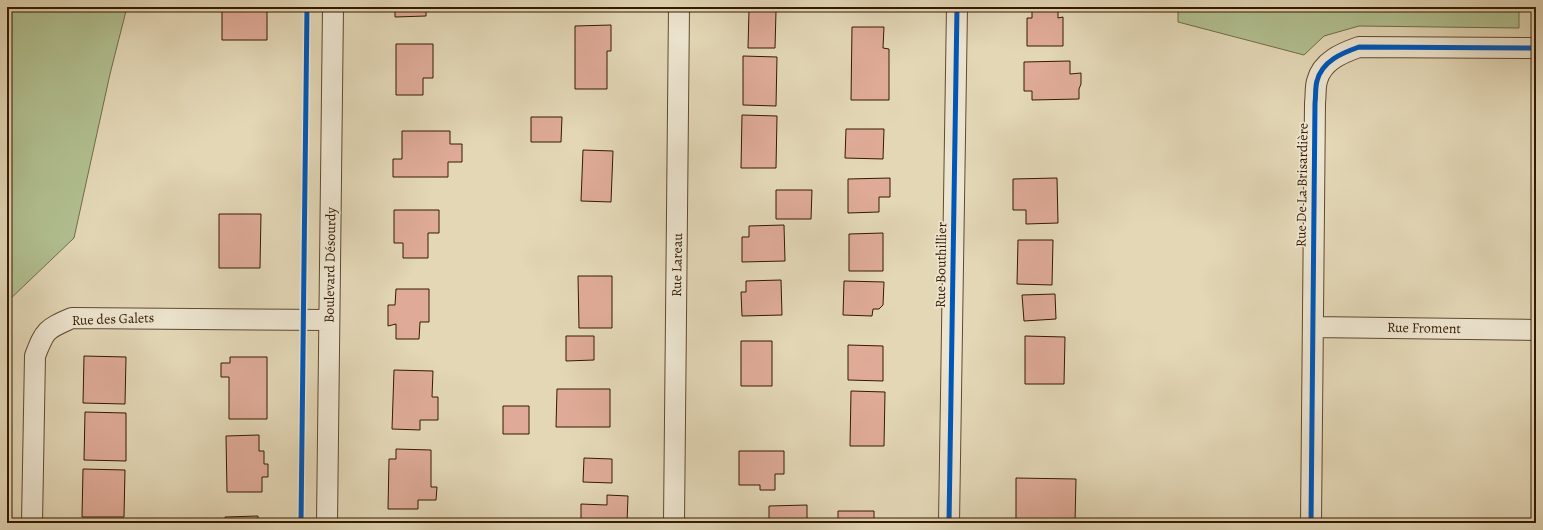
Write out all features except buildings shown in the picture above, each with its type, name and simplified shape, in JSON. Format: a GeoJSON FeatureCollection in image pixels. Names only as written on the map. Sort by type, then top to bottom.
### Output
{"type":"FeatureCollection","features":[{"type":"Feature","properties":{"kind":"street","name":"Boulevard Désourdy"},"geometry":{"type":"LineString","coordinates":[[327,523],[333,7]]}},
{"type":"Feature","properties":{"kind":"street","name":"Rue Lareau"},"geometry":{"type":"LineString","coordinates":[[674,523],[679,7]]}},
{"type":"Feature","properties":{"kind":"street","name":"Rue Bouthillier"},"geometry":{"type":"LineString","coordinates":[[949,523],[957,7]]}},
{"type":"Feature","properties":{"kind":"street","name":"Rue De La Brisardière"},"geometry":{"type":"LineString","coordinates":[[1311,523],[1315,103],[1317,80],[1326,64],[1342,53],[1359,47],[1536,48]]}},
{"type":"Feature","properties":{"kind":"street","name":"Rue des Galets"},"geometry":{"type":"LineString","coordinates":[[32,523],[35,356],[43,335],[54,326],[72,318],[329,320]]}},
{"type":"Feature","properties":{"kind":"street","name":"Rue Froment"},"geometry":{"type":"LineString","coordinates":[[1313,327],[1536,330]]}},
{"type":"Feature","properties":{"kind":"green space"},"geometry":{"type":"Polygon","coordinates":[[[7,7],[127,7],[110,74],[74,238],[7,302],[7,7]]]}},
{"type":"Feature","properties":{"kind":"green space"},"geometry":{"type":"Polygon","coordinates":[[[1178,7],[1519,7],[1519,28],[1359,26],[1324,36],[1304,55],[1178,22],[1178,7]]]}},
{"type":"Feature","properties":{"kind":"cycle path"},"geometry":{"type":"LineString","coordinates":[[301,523],[307,7]]}},
{"type":"Feature","properties":{"kind":"cycle path"},"geometry":{"type":"LineString","coordinates":[[949,523],[957,7]]}},
{"type":"Feature","properties":{"kind":"cycle path"},"geometry":{"type":"LineString","coordinates":[[1311,523],[1315,103],[1316,84],[1320,74],[1328,63],[1340,55],[1359,47],[1536,48]]}}]}
